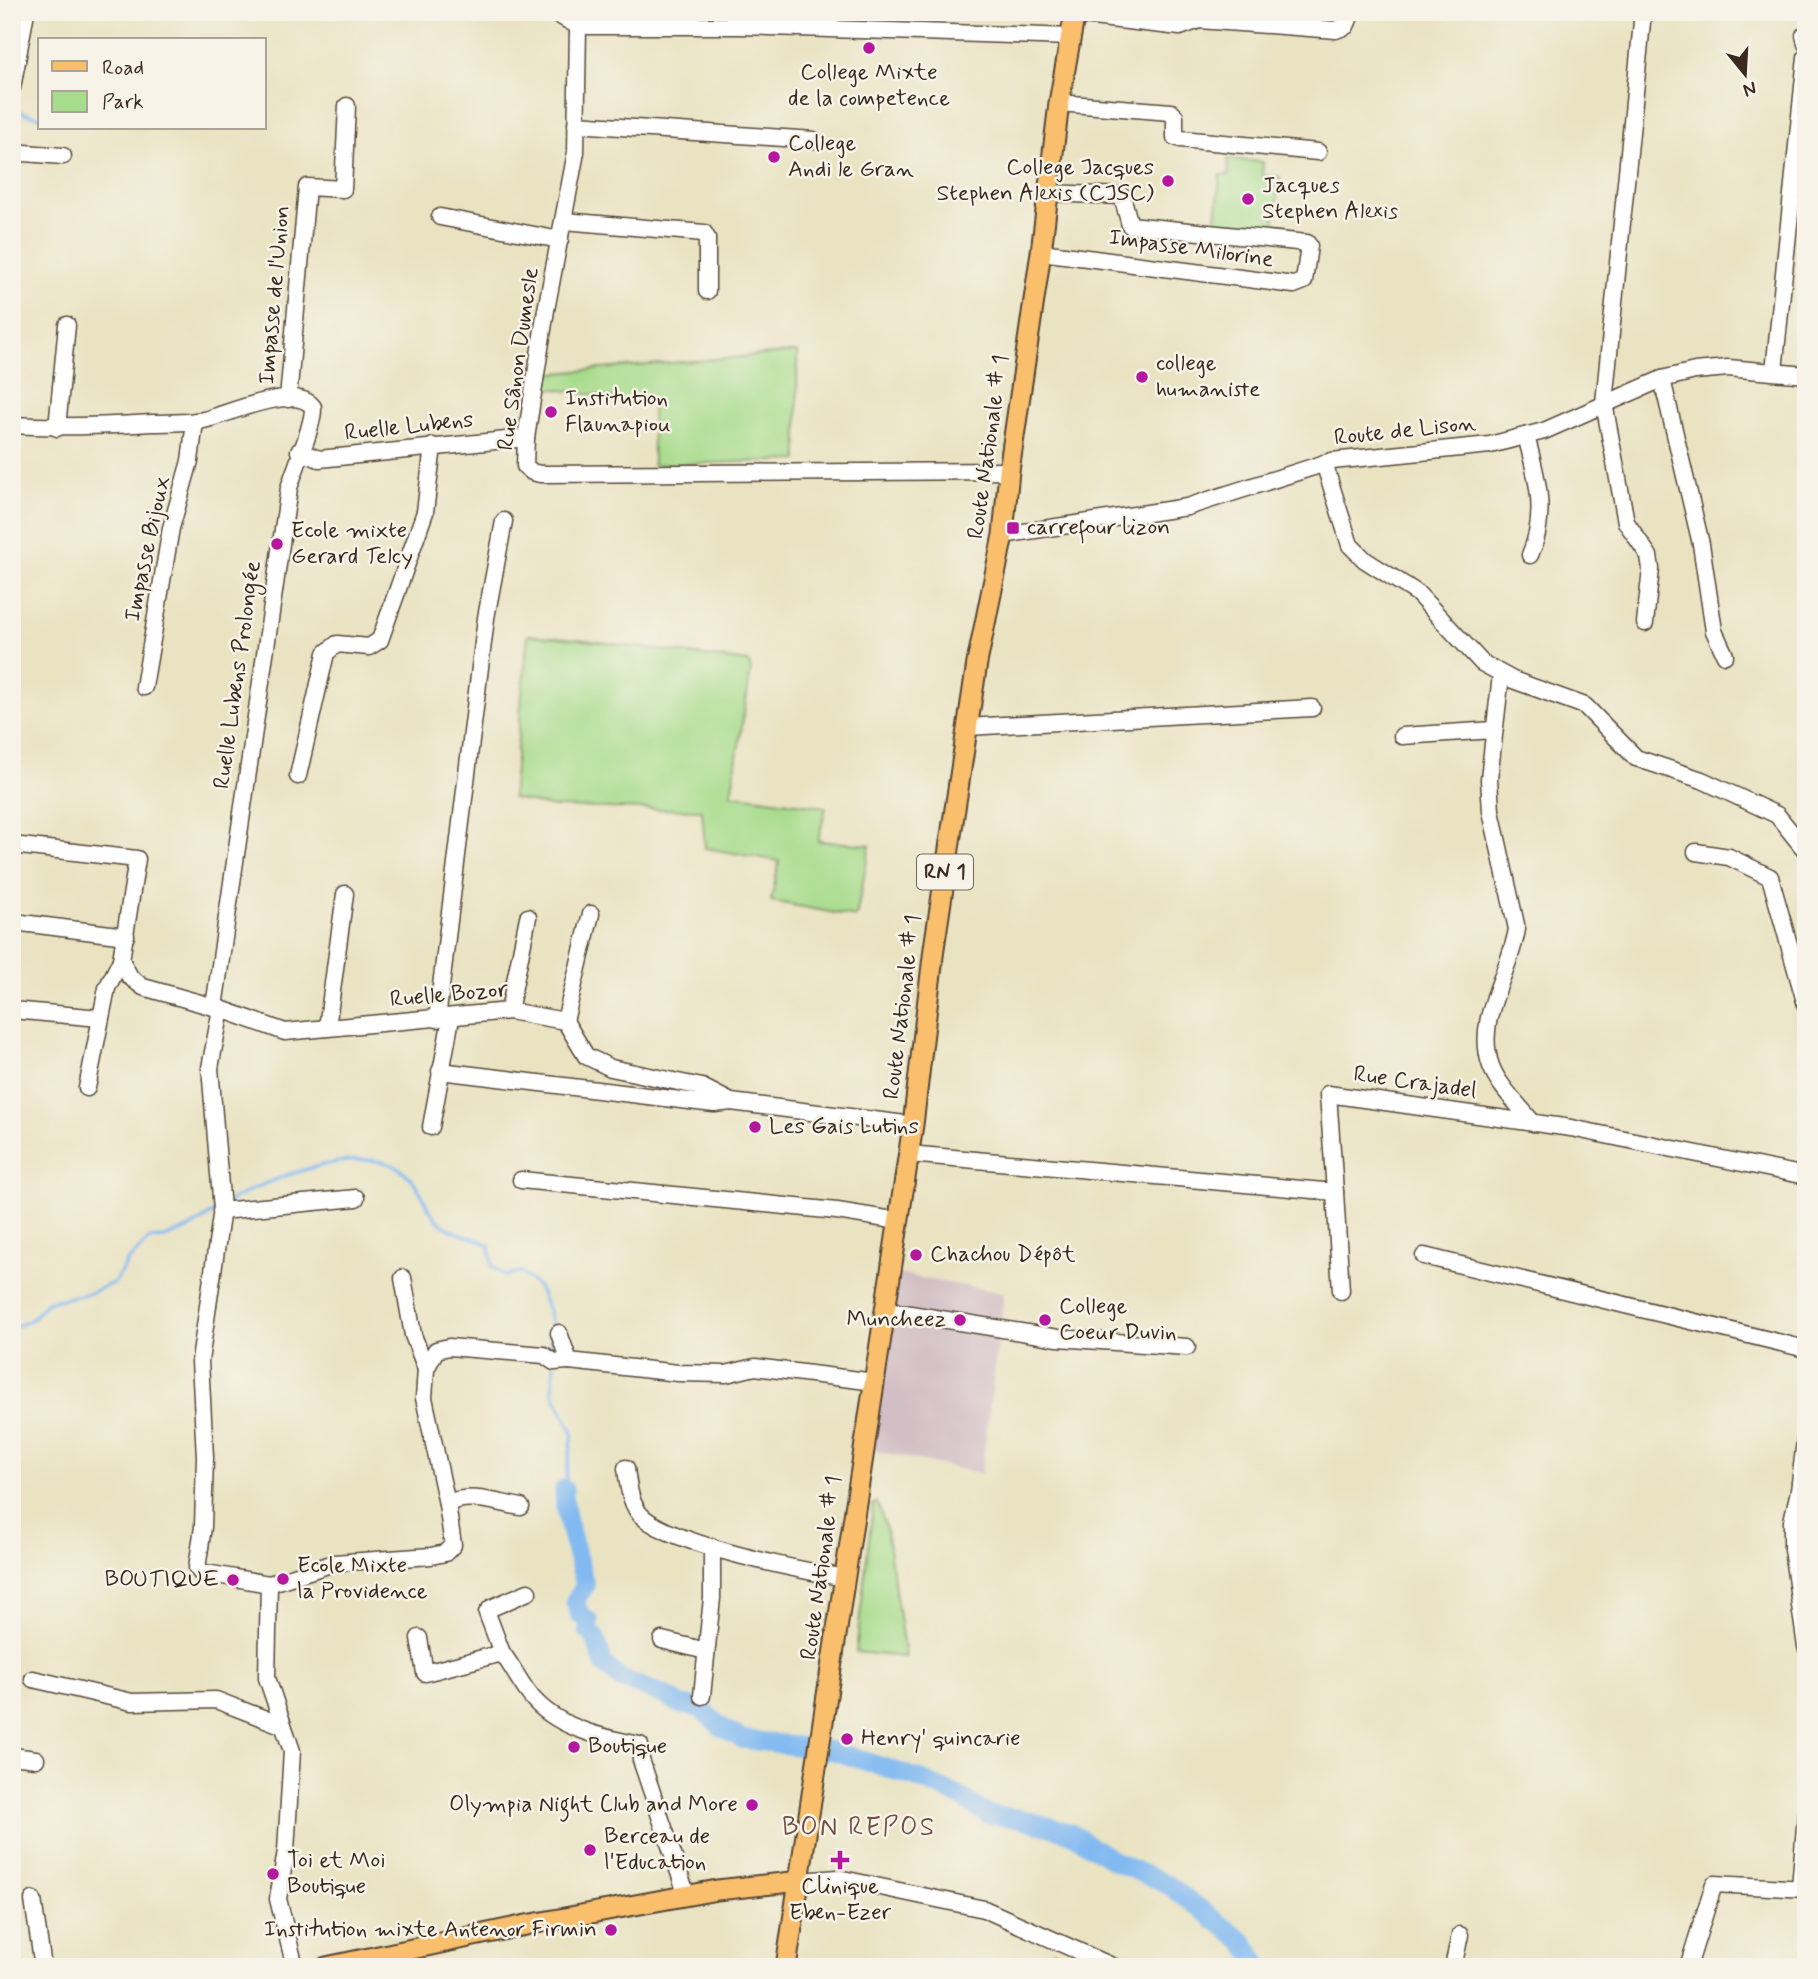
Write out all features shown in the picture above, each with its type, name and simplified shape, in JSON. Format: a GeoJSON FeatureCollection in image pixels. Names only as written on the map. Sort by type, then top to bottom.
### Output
{"type":"FeatureCollection","features":[{"type":"Feature","properties":{"kind":"main road","name":"Route Nationale # 1"},"geometry":{"type":"LineString","coordinates":[[786,1967],[909,1154],[934,947],[967,727],[1003,535],[1009,471],[1041,252],[1059,103],[1075,14]]}},
{"type":"Feature","properties":{"kind":"main road"},"geometry":{"type":"LineString","coordinates":[[326,1967],[494,1931],[687,1896],[801,1881]]}},
{"type":"Feature","properties":{"kind":"street"},"geometry":{"type":"LineString","coordinates":[[12,88],[26,12]]}},
{"type":"Feature","properties":{"kind":"street"},"geometry":{"type":"LineString","coordinates":[[553,12],[578,26],[653,19],[1072,37]]}},
{"type":"Feature","properties":{"kind":"street"},"geometry":{"type":"LineString","coordinates":[[1075,14],[1180,27],[1199,20],[1336,30],[1346,26],[1352,12]]}},
{"type":"Feature","properties":{"kind":"street"},"geometry":{"type":"LineString","coordinates":[[1643,12],[1604,403],[1626,522],[1649,556],[1651,569],[1645,623]]}},
{"type":"Feature","properties":{"kind":"street","name":"Rue Sânon Dumesle"},"geometry":{"type":"LineString","coordinates":[[578,26],[576,152],[526,438],[526,466],[532,472],[540,474],[1009,471]]}},
{"type":"Feature","properties":{"kind":"street"},"geometry":{"type":"LineString","coordinates":[[1774,371],[1806,57]]}},
{"type":"Feature","properties":{"kind":"street"},"geometry":{"type":"LineString","coordinates":[[1059,103],[1171,112],[1175,116],[1175,137],[1181,139],[1318,152]]}},
{"type":"Feature","properties":{"kind":"street","name":"Impasse de l'Union"},"geometry":{"type":"LineString","coordinates":[[288,399],[307,187],[343,188],[347,106]]}},
{"type":"Feature","properties":{"kind":"street"},"geometry":{"type":"LineString","coordinates":[[576,124],[814,140]]}},
{"type":"Feature","properties":{"kind":"street"},"geometry":{"type":"LineString","coordinates":[[12,152],[63,156]]}},
{"type":"Feature","properties":{"kind":"street","name":"Impasse Milorine"},"geometry":{"type":"LineString","coordinates":[[1041,252],[1294,285],[1304,281],[1309,253],[1307,243],[1130,225],[1122,196],[1048,193]]}},
{"type":"Feature","properties":{"kind":"street"},"geometry":{"type":"LineString","coordinates":[[440,218],[560,240]]}},
{"type":"Feature","properties":{"kind":"street"},"geometry":{"type":"LineString","coordinates":[[564,221],[704,233],[707,238],[707,291]]}},
{"type":"Feature","properties":{"kind":"street"},"geometry":{"type":"LineString","coordinates":[[57,428],[67,325]]}},
{"type":"Feature","properties":{"kind":"street","name":"Route de Lison"},"geometry":{"type":"LineString","coordinates":[[1003,535],[1187,507],[1324,463],[1372,455],[1490,445],[1544,431],[1662,379],[1728,368],[1806,375]]}},
{"type":"Feature","properties":{"kind":"street"},"geometry":{"type":"LineString","coordinates":[[1662,379],[1701,544],[1714,631],[1725,655]]}},
{"type":"Feature","properties":{"kind":"street"},"geometry":{"type":"LineString","coordinates":[[12,425],[57,428],[195,421],[264,401],[288,399]]}},
{"type":"Feature","properties":{"kind":"street","name":"Ruelle Lubens Prolongée"},"geometry":{"type":"LineString","coordinates":[[269,1584],[200,1572],[197,1568],[203,1527],[205,1457],[200,1361],[222,1210],[210,1068],[217,1008],[289,488],[299,451],[309,432],[313,407],[306,400],[288,399]]}},
{"type":"Feature","properties":{"kind":"street","name":"Impasse Bijoux"},"geometry":{"type":"LineString","coordinates":[[144,687],[171,528],[190,461],[195,421]]}},
{"type":"Feature","properties":{"kind":"street"},"geometry":{"type":"LineString","coordinates":[[1526,436],[1538,479],[1542,509],[1538,537],[1531,555]]}},
{"type":"Feature","properties":{"kind":"street","name":"Ruelle Lubens"},"geometry":{"type":"LineString","coordinates":[[299,451],[319,460],[526,438]]}},
{"type":"Feature","properties":{"kind":"street"},"geometry":{"type":"LineString","coordinates":[[298,776],[326,653],[338,644],[369,647],[380,640],[425,512],[433,446]]}},
{"type":"Feature","properties":{"kind":"street"},"geometry":{"type":"LineString","coordinates":[[1324,463],[1350,545],[1364,560],[1417,593],[1482,663],[1501,675],[1585,706],[1636,758],[1702,780],[1777,815],[1806,851]]}},
{"type":"Feature","properties":{"kind":"street"},"geometry":{"type":"LineString","coordinates":[[431,1127],[440,1071],[486,618],[504,521]]}},
{"type":"Feature","properties":{"kind":"street"},"geometry":{"type":"LineString","coordinates":[[1501,675],[1489,779],[1491,811],[1516,912],[1514,946],[1488,1019],[1485,1043],[1491,1067],[1533,1123]]}},
{"type":"Feature","properties":{"kind":"street"},"geometry":{"type":"LineString","coordinates":[[967,727],[1312,708]]}},
{"type":"Feature","properties":{"kind":"street"},"geometry":{"type":"LineString","coordinates":[[1402,736],[1494,730]]}},
{"type":"Feature","properties":{"kind":"street"},"geometry":{"type":"LineString","coordinates":[[12,845],[137,859],[121,960],[107,988],[88,1088]]}},
{"type":"Feature","properties":{"kind":"street"},"geometry":{"type":"LineString","coordinates":[[1696,852],[1729,857],[1770,877],[1806,1005]]}},
{"type":"Feature","properties":{"kind":"street"},"geometry":{"type":"LineString","coordinates":[[327,1028],[345,894]]}},
{"type":"Feature","properties":{"kind":"street"},"geometry":{"type":"LineString","coordinates":[[591,914],[565,1021],[586,1056],[596,1062],[710,1090],[731,1102]]}},
{"type":"Feature","properties":{"kind":"street"},"geometry":{"type":"LineString","coordinates":[[509,1010],[528,917]]}},
{"type":"Feature","properties":{"kind":"street"},"geometry":{"type":"LineString","coordinates":[[22,923],[126,936]]}},
{"type":"Feature","properties":{"kind":"street","name":"Ruelle Bozor"},"geometry":{"type":"LineString","coordinates":[[121,960],[130,976],[143,987],[285,1031],[509,1010],[565,1021]]}},
{"type":"Feature","properties":{"kind":"street"},"geometry":{"type":"LineString","coordinates":[[12,1010],[100,1017]]}},
{"type":"Feature","properties":{"kind":"street"},"geometry":{"type":"LineString","coordinates":[[440,1071],[714,1104],[731,1102],[913,1125]]}},
{"type":"Feature","properties":{"kind":"street","name":"Rue Crajadel"},"geometry":{"type":"LineString","coordinates":[[1335,1192],[1328,1094],[1533,1123],[1689,1149],[1806,1175]]}},
{"type":"Feature","properties":{"kind":"street"},"geometry":{"type":"LineString","coordinates":[[909,1154],[1335,1192],[1341,1291]]}},
{"type":"Feature","properties":{"kind":"street"},"geometry":{"type":"LineString","coordinates":[[521,1180],[837,1210],[899,1222]]}},
{"type":"Feature","properties":{"kind":"street"},"geometry":{"type":"LineString","coordinates":[[222,1210],[356,1198]]}},
{"type":"Feature","properties":{"kind":"street"},"geometry":{"type":"LineString","coordinates":[[1424,1256],[1806,1349]]}},
{"type":"Feature","properties":{"kind":"street"},"geometry":{"type":"LineString","coordinates":[[403,1278],[417,1345],[426,1369]]}},
{"type":"Feature","properties":{"kind":"street"},"geometry":{"type":"LineString","coordinates":[[886,1310],[1058,1338],[1187,1347]]}},
{"type":"Feature","properties":{"kind":"street"},"geometry":{"type":"LineString","coordinates":[[559,1333],[569,1361]]}},
{"type":"Feature","properties":{"kind":"street"},"geometry":{"type":"LineString","coordinates":[[417,1345],[436,1350],[449,1347],[544,1355],[554,1362],[569,1361],[678,1373],[726,1374],[755,1367],[875,1382]]}},
{"type":"Feature","properties":{"kind":"street"},"geometry":{"type":"LineString","coordinates":[[295,1967],[278,1899],[286,1851],[292,1751],[267,1678],[269,1584],[334,1563],[445,1553],[453,1545],[424,1398],[426,1369],[436,1350]]}},
{"type":"Feature","properties":{"kind":"street"},"geometry":{"type":"LineString","coordinates":[[1806,1432],[1799,1491],[1792,1521],[1792,1549],[1806,1646]]}},
{"type":"Feature","properties":{"kind":"street"},"geometry":{"type":"LineString","coordinates":[[626,1468],[629,1492],[642,1517],[712,1547],[846,1578]]}},
{"type":"Feature","properties":{"kind":"street"},"geometry":{"type":"LineString","coordinates":[[447,1504],[467,1498],[521,1507]]}},
{"type":"Feature","properties":{"kind":"street"},"geometry":{"type":"LineString","coordinates":[[702,1696],[712,1598],[712,1547]]}},
{"type":"Feature","properties":{"kind":"street"},"geometry":{"type":"LineString","coordinates":[[528,1592],[491,1608],[487,1613],[502,1653],[535,1702],[559,1720],[602,1738],[640,1745],[641,1760],[687,1896]]}},
{"type":"Feature","properties":{"kind":"street"},"geometry":{"type":"LineString","coordinates":[[419,1638],[425,1673],[502,1653]]}},
{"type":"Feature","properties":{"kind":"street"},"geometry":{"type":"LineString","coordinates":[[662,1640],[706,1651]]}},
{"type":"Feature","properties":{"kind":"street"},"geometry":{"type":"LineString","coordinates":[[33,1679],[132,1703],[216,1700],[282,1725]]}},
{"type":"Feature","properties":{"kind":"street"},"geometry":{"type":"LineString","coordinates":[[12,1756],[36,1759]]}},
{"type":"Feature","properties":{"kind":"street"},"geometry":{"type":"LineString","coordinates":[[1688,1967],[1714,1884],[1803,1889],[1806,1814]]}},
{"type":"Feature","properties":{"kind":"street"},"geometry":{"type":"LineString","coordinates":[[801,1881],[838,1878],[984,1909],[1114,1967]]}},
{"type":"Feature","properties":{"kind":"street"},"geometry":{"type":"LineString","coordinates":[[33,1900],[44,1967]]}},
{"type":"Feature","properties":{"kind":"street"},"geometry":{"type":"LineString","coordinates":[[1453,1967],[1460,1935]]}},
{"type":"Feature","properties":{"kind":"shaded area"},"geometry":{"type":"Polygon","coordinates":[[[898,1274],[1004,1293],[981,1474],[873,1450],[898,1274]]]}},
{"type":"Feature","properties":{"kind":"green space","name":"Jacques Stephen Alexis"},"geometry":{"type":"Polygon","coordinates":[[[1228,159],[1263,162],[1262,176],[1280,177],[1274,226],[1216,221],[1220,175],[1229,175],[1228,159]]]}},
{"type":"Feature","properties":{"kind":"green space"},"geometry":{"type":"Polygon","coordinates":[[[797,352],[798,460],[653,465],[652,404],[542,387],[544,374],[797,352]]]}},
{"type":"Feature","properties":{"kind":"green space"},"geometry":{"type":"Polygon","coordinates":[[[528,635],[578,639],[748,662],[751,669],[731,794],[826,807],[818,841],[870,845],[856,917],[771,901],[779,861],[705,848],[702,810],[553,807],[512,798],[528,635]]]}},
{"type":"Feature","properties":{"kind":"green space"},"geometry":{"type":"Polygon","coordinates":[[[877,1502],[886,1528],[905,1657],[856,1652],[873,1505],[877,1502]]]}},
{"type":"Feature","properties":{"kind":"green space"},"geometry":{"type":"Polygon","coordinates":[[[1053,1951],[1090,1967],[1050,1967],[1053,1951]]]}},
{"type":"Feature","properties":{"kind":"waterway"},"geometry":{"type":"LineString","coordinates":[[12,110],[38,116]]}},
{"type":"Feature","properties":{"kind":"waterway"},"geometry":{"type":"LineString","coordinates":[[226,1204],[286,1176],[337,1162],[383,1162],[400,1169],[414,1182],[437,1220],[449,1229],[490,1246],[492,1266],[505,1276],[521,1272],[538,1287],[549,1312],[553,1330],[549,1352]]}},
{"type":"Feature","properties":{"kind":"waterway"},"geometry":{"type":"LineString","coordinates":[[12,1328],[31,1320],[47,1302],[90,1293],[115,1282],[127,1262],[150,1239],[164,1238],[190,1228],[217,1210]]}},
{"type":"Feature","properties":{"kind":"waterway"},"geometry":{"type":"LineString","coordinates":[[554,1365],[553,1392],[573,1433],[564,1489]]}},
{"type":"Feature","properties":{"kind":"waterway"},"geometry":{"type":"LineString","coordinates":[[564,1489],[569,1525],[585,1586],[575,1601],[580,1615],[589,1621],[588,1631],[595,1637],[604,1665],[621,1679],[664,1695],[681,1705],[700,1708],[721,1727],[742,1739],[834,1751],[917,1778],[959,1796],[988,1815],[1019,1818],[1071,1833],[1114,1861],[1170,1886],[1244,1942],[1261,1967]]}},
{"type":"Feature","properties":{"kind":"place","name":"College Mixte de la competence"},"geometry":{"type":"Point","coordinates":[869,48]}},
{"type":"Feature","properties":{"kind":"place","name":"College Andi le Gran"},"geometry":{"type":"Point","coordinates":[774,157]}},
{"type":"Feature","properties":{"kind":"place","name":"College Jacques Stephen Alexis (CJSC)"},"geometry":{"type":"Point","coordinates":[1168,181]}},
{"type":"Feature","properties":{"kind":"place","name":"Jacques Stephen Alexis"},"geometry":{"type":"Point","coordinates":[1248,199]}},
{"type":"Feature","properties":{"kind":"place","name":"college humaniste"},"geometry":{"type":"Point","coordinates":[1142,377]}},
{"type":"Feature","properties":{"kind":"place","name":"Institution Flaunapiou"},"geometry":{"type":"Point","coordinates":[551,412]}},
{"type":"Feature","properties":{"kind":"place","name":"carrefour lizon"},"geometry":{"type":"Point","coordinates":[1013,528]}},
{"type":"Feature","properties":{"kind":"place","name":"Ecole mixte Gerard Telcy"},"geometry":{"type":"Point","coordinates":[277,544]}},
{"type":"Feature","properties":{"kind":"place","name":"Les Gais Lutins"},"geometry":{"type":"Point","coordinates":[755,1127]}},
{"type":"Feature","properties":{"kind":"place","name":"Chachou Dépôt"},"geometry":{"type":"Point","coordinates":[916,1255]}},
{"type":"Feature","properties":{"kind":"place","name":"Muncheez"},"geometry":{"type":"Point","coordinates":[960,1320]}},
{"type":"Feature","properties":{"kind":"place","name":"College Coeur Duvin"},"geometry":{"type":"Point","coordinates":[1045,1320]}},
{"type":"Feature","properties":{"kind":"place","name":"Ecole Mixte la Providence"},"geometry":{"type":"Point","coordinates":[283,1579]}},
{"type":"Feature","properties":{"kind":"place","name":"BOUTIQUE"},"geometry":{"type":"Point","coordinates":[233,1580]}},
{"type":"Feature","properties":{"kind":"place","name":"Henry' quincarie"},"geometry":{"type":"Point","coordinates":[847,1739]}},
{"type":"Feature","properties":{"kind":"place","name":"Boutique"},"geometry":{"type":"Point","coordinates":[574,1747]}},
{"type":"Feature","properties":{"kind":"place","name":"Olympia Night Club and More"},"geometry":{"type":"Point","coordinates":[752,1805]}},
{"type":"Feature","properties":{"kind":"place","name":"Berceau de l'Education"},"geometry":{"type":"Point","coordinates":[590,1850]}},
{"type":"Feature","properties":{"kind":"place","name":"Clinique Eben-Ezer"},"geometry":{"type":"Point","coordinates":[840,1860]}},
{"type":"Feature","properties":{"kind":"place","name":"Toi et Moi Boutique"},"geometry":{"type":"Point","coordinates":[273,1874]}},
{"type":"Feature","properties":{"kind":"place","name":"Institution mixte Antenor Firmin"},"geometry":{"type":"Point","coordinates":[611,1930]}},
{"type":"Feature","properties":{"kind":"district","name":"BON REPOS"},"geometry":{"type":"Point","coordinates":[859,1828]}}]}
